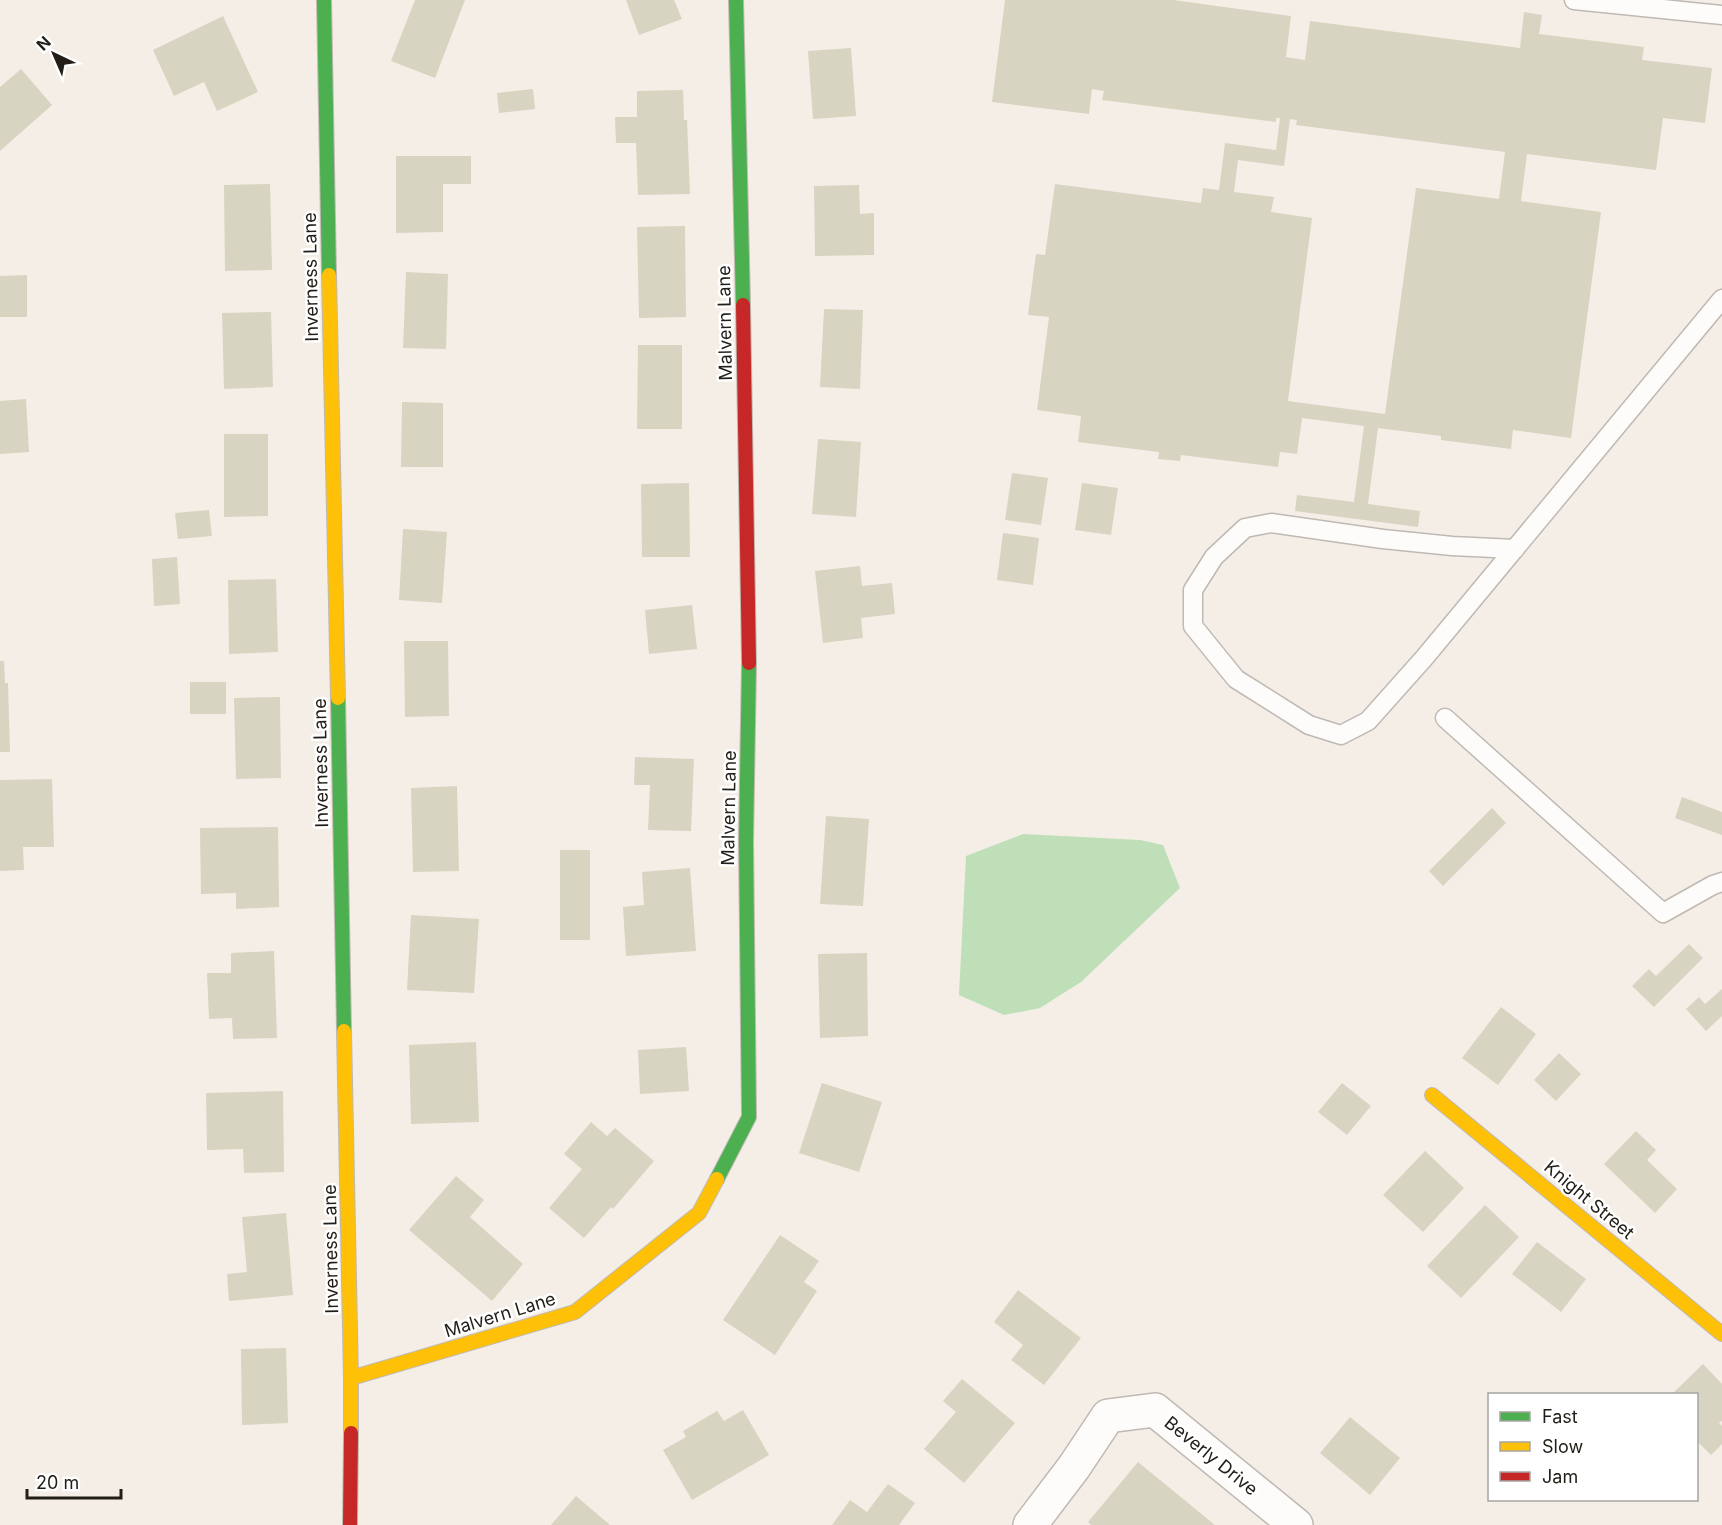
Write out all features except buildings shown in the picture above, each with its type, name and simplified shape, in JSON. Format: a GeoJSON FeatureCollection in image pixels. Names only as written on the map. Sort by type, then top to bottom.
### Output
{"type":"FeatureCollection","features":[{"type":"Feature","properties":{"kind":"street","name":"Inverness Lane"},"geometry":{"type":"LineString","coordinates":[[324,0],[351,1378],[350,1525]]}},
{"type":"Feature","properties":{"kind":"street","name":"Malvern Lane"},"geometry":{"type":"LineString","coordinates":[[351,1378],[575,1312],[699,1213],[749,1118],[746,841],[750,635],[736,0]]}},
{"type":"Feature","properties":{"kind":"street","name":"Knight Street"},"geometry":{"type":"LineString","coordinates":[[1432,1095],[1722,1334]]}},
{"type":"Feature","properties":{"kind":"street","name":"Beverly Drive"},"geometry":{"type":"LineString","coordinates":[[1030,1525],[1074,1467],[1108,1416],[1155,1410],[1296,1525]]}},
{"type":"Feature","properties":{"kind":"lane"},"geometry":{"type":"LineString","coordinates":[[1574,0],[1722,15]]}},
{"type":"Feature","properties":{"kind":"lane"},"geometry":{"type":"LineString","coordinates":[[1515,549],[1383,539],[1271,523],[1245,528],[1214,557],[1193,590],[1193,626],[1236,679],[1310,725],[1341,735],[1368,721],[1432,648],[1515,549],[1722,299]]}},
{"type":"Feature","properties":{"kind":"lane"},"geometry":{"type":"LineString","coordinates":[[1445,718],[1663,913],[1722,882]]}},
{"type":"Feature","properties":{"kind":"shaded area"},"geometry":{"type":"Polygon","coordinates":[[[1023,834],[1140,840],[1163,845],[1180,888],[1081,982],[1040,1008],[1004,1015],[959,995],[966,856],[1023,834]]]}},
{"type":"Feature","properties":{"kind":"traffic: fast"},"geometry":{"type":"LineString","coordinates":[[324,0],[329,275]]}},
{"type":"Feature","properties":{"kind":"traffic: fast"},"geometry":{"type":"LineString","coordinates":[[736,0],[743,305]]}},
{"type":"Feature","properties":{"kind":"traffic: fast"},"geometry":{"type":"LineString","coordinates":[[717,1179],[749,1117],[746,841],[749,663]]}},
{"type":"Feature","properties":{"kind":"traffic: fast"},"geometry":{"type":"LineString","coordinates":[[338,698],[344,1031]]}},
{"type":"Feature","properties":{"kind":"traffic: slow"},"geometry":{"type":"LineString","coordinates":[[329,275],[338,698]]}},
{"type":"Feature","properties":{"kind":"traffic: slow"},"geometry":{"type":"LineString","coordinates":[[344,1031],[351,1433]]}},
{"type":"Feature","properties":{"kind":"traffic: slow"},"geometry":{"type":"LineString","coordinates":[[1432,1095],[1722,1334]]}},
{"type":"Feature","properties":{"kind":"traffic: slow"},"geometry":{"type":"LineString","coordinates":[[351,1378],[575,1312],[699,1213],[717,1179]]}},
{"type":"Feature","properties":{"kind":"traffic: jam"},"geometry":{"type":"LineString","coordinates":[[743,305],[749,663]]}},
{"type":"Feature","properties":{"kind":"traffic: jam"},"geometry":{"type":"LineString","coordinates":[[350,1525],[351,1433]]}}]}
